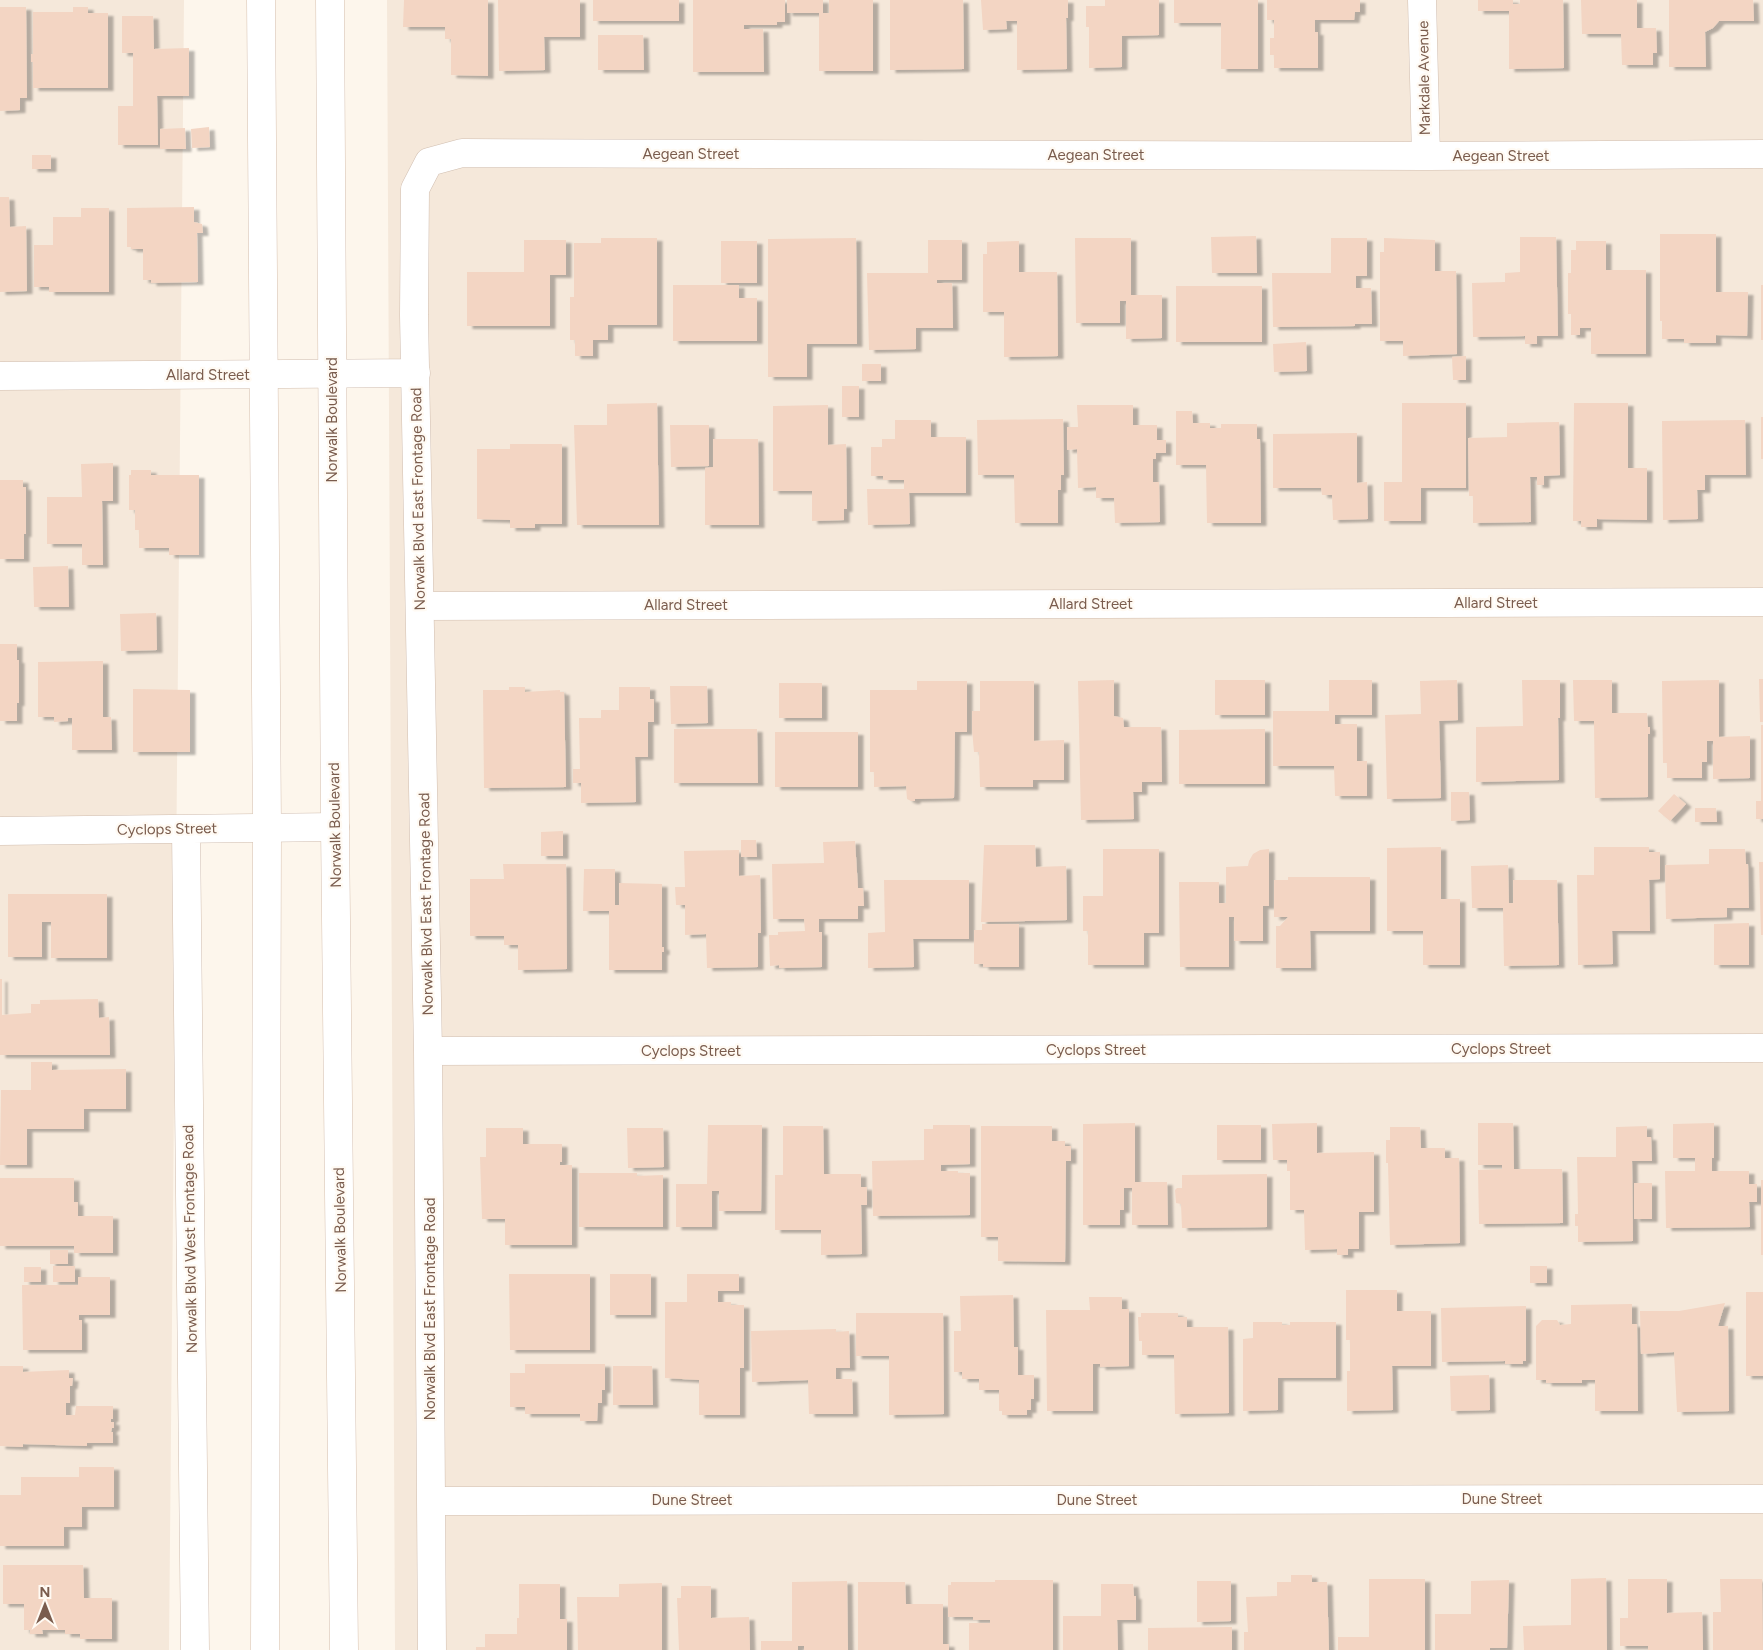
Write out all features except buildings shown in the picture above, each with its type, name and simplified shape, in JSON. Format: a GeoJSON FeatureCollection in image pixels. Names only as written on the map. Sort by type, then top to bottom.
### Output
{"type":"FeatureCollection","features":[{"type":"Feature","properties":{"kind":"street"},"geometry":{"type":"LineString","coordinates":[[261,0],[267,828],[266,1650]]}},
{"type":"Feature","properties":{"kind":"street","name":"Norwalk Boulevard"},"geometry":{"type":"LineString","coordinates":[[330,0],[335,827],[344,1650]]}},
{"type":"Feature","properties":{"kind":"street","name":"Markdale Avenue"},"geometry":{"type":"LineString","coordinates":[[1422,0],[1426,156]]}},
{"type":"Feature","properties":{"kind":"street","name":"Aegean Street"},"geometry":{"type":"LineString","coordinates":[[429,162],[462,154],[1426,156],[1763,154]]}},
{"type":"Feature","properties":{"kind":"street","name":"Norwalk Blvd East Frontage Road"},"geometry":{"type":"LineString","coordinates":[[429,162],[415,189],[414,316],[428,1051],[432,1650]]}},
{"type":"Feature","properties":{"kind":"street","name":"Allard Street"},"geometry":{"type":"LineString","coordinates":[[0,376],[416,373]]}},
{"type":"Feature","properties":{"kind":"street","name":"Allard Street"},"geometry":{"type":"LineString","coordinates":[[420,606],[1763,602]]}},
{"type":"Feature","properties":{"kind":"street","name":"Cyclops Street"},"geometry":{"type":"LineString","coordinates":[[0,831],[335,827]]}},
{"type":"Feature","properties":{"kind":"street","name":"Norwalk Blvd West Frontage Road"},"geometry":{"type":"LineString","coordinates":[[186,829],[195,1650]]}},
{"type":"Feature","properties":{"kind":"street","name":"Cyclops Street"},"geometry":{"type":"LineString","coordinates":[[428,1051],[1763,1048]]}},
{"type":"Feature","properties":{"kind":"street","name":"Dune Street"},"geometry":{"type":"LineString","coordinates":[[431,1501],[1763,1499]]}},
{"type":"Feature","properties":{"kind":"shaded area"},"geometry":{"type":"Polygon","coordinates":[[[0,0],[184,0],[169,1650],[0,1650],[0,0]]]}},
{"type":"Feature","properties":{"kind":"shaded area"},"geometry":{"type":"Polygon","coordinates":[[[387,0],[1763,0],[1763,1650],[395,1650],[387,0]]]}}]}
